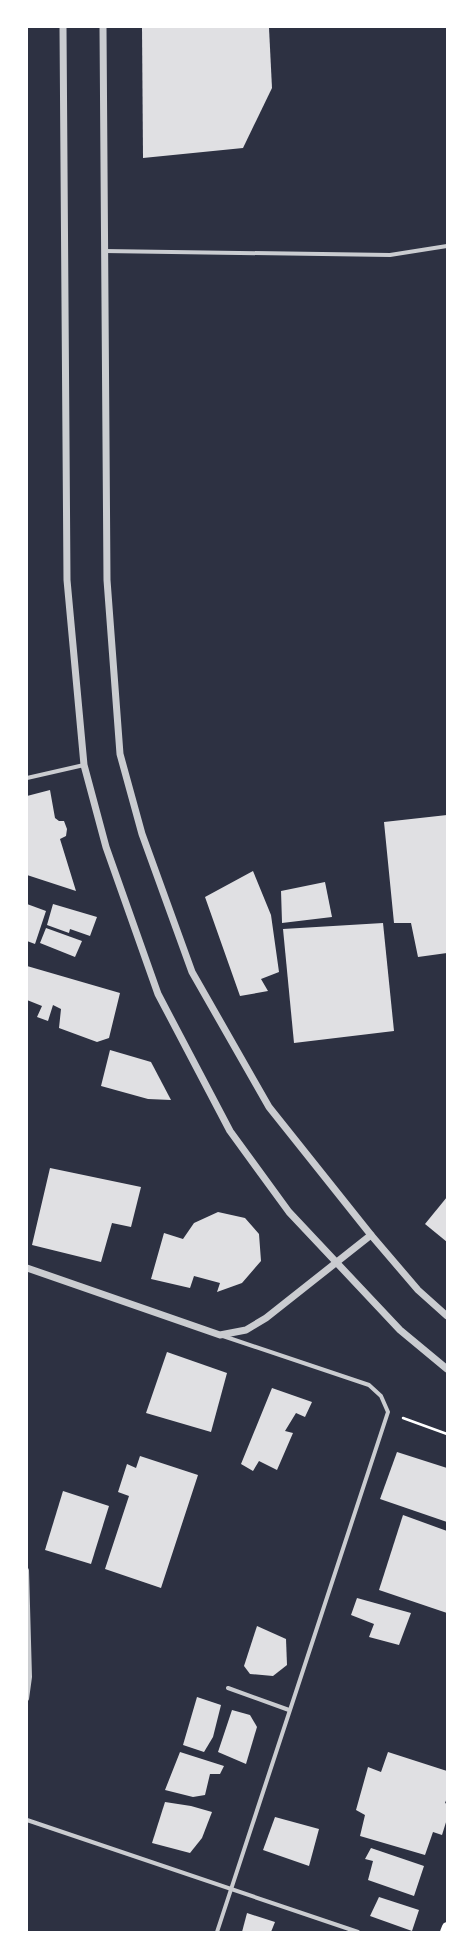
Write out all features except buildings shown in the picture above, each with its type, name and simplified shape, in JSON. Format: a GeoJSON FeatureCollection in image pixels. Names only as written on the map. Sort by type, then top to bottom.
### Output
{"type":"FeatureCollection","features":[{"type":"Feature","properties":{"kind":"main road"},"geometry":{"type":"LineString","coordinates":[[445,1932],[447,1927]]}},
{"type":"Feature","properties":{"kind":"street"},"geometry":{"type":"LineString","coordinates":[[63,27],[67,580],[84,765],[106,847],[158,994],[230,1132],[289,1212],[400,1330],[447,1369]]}},
{"type":"Feature","properties":{"kind":"street"},"geometry":{"type":"LineString","coordinates":[[103,27],[107,580],[120,754],[124,769],[142,834],[192,972],[269,1107],[371,1235],[418,1290],[447,1316]]}},
{"type":"Feature","properties":{"kind":"street"},"geometry":{"type":"LineString","coordinates":[[104,252],[390,255],[447,246]]}},
{"type":"Feature","properties":{"kind":"street"},"geometry":{"type":"LineString","coordinates":[[27,778],[84,765]]}},
{"type":"Feature","properties":{"kind":"street"},"geometry":{"type":"LineString","coordinates":[[220,1334],[246,1330],[266,1318],[371,1235]]}},
{"type":"Feature","properties":{"kind":"street"},"geometry":{"type":"LineString","coordinates":[[27,1270],[369,1385],[381,1396],[388,1412],[217,1932]]}},
{"type":"Feature","properties":{"kind":"street"},"geometry":{"type":"LineString","coordinates":[[27,1570],[30,1677],[27,1699]]}},
{"type":"Feature","properties":{"kind":"street"},"geometry":{"type":"LineString","coordinates":[[228,1688],[289,1710]]}},
{"type":"Feature","properties":{"kind":"street"},"geometry":{"type":"LineString","coordinates":[[27,1820],[358,1932]]}},
{"type":"Feature","properties":{"kind":"path"},"geometry":{"type":"LineString","coordinates":[[388,1412],[447,1434]]}}]}
